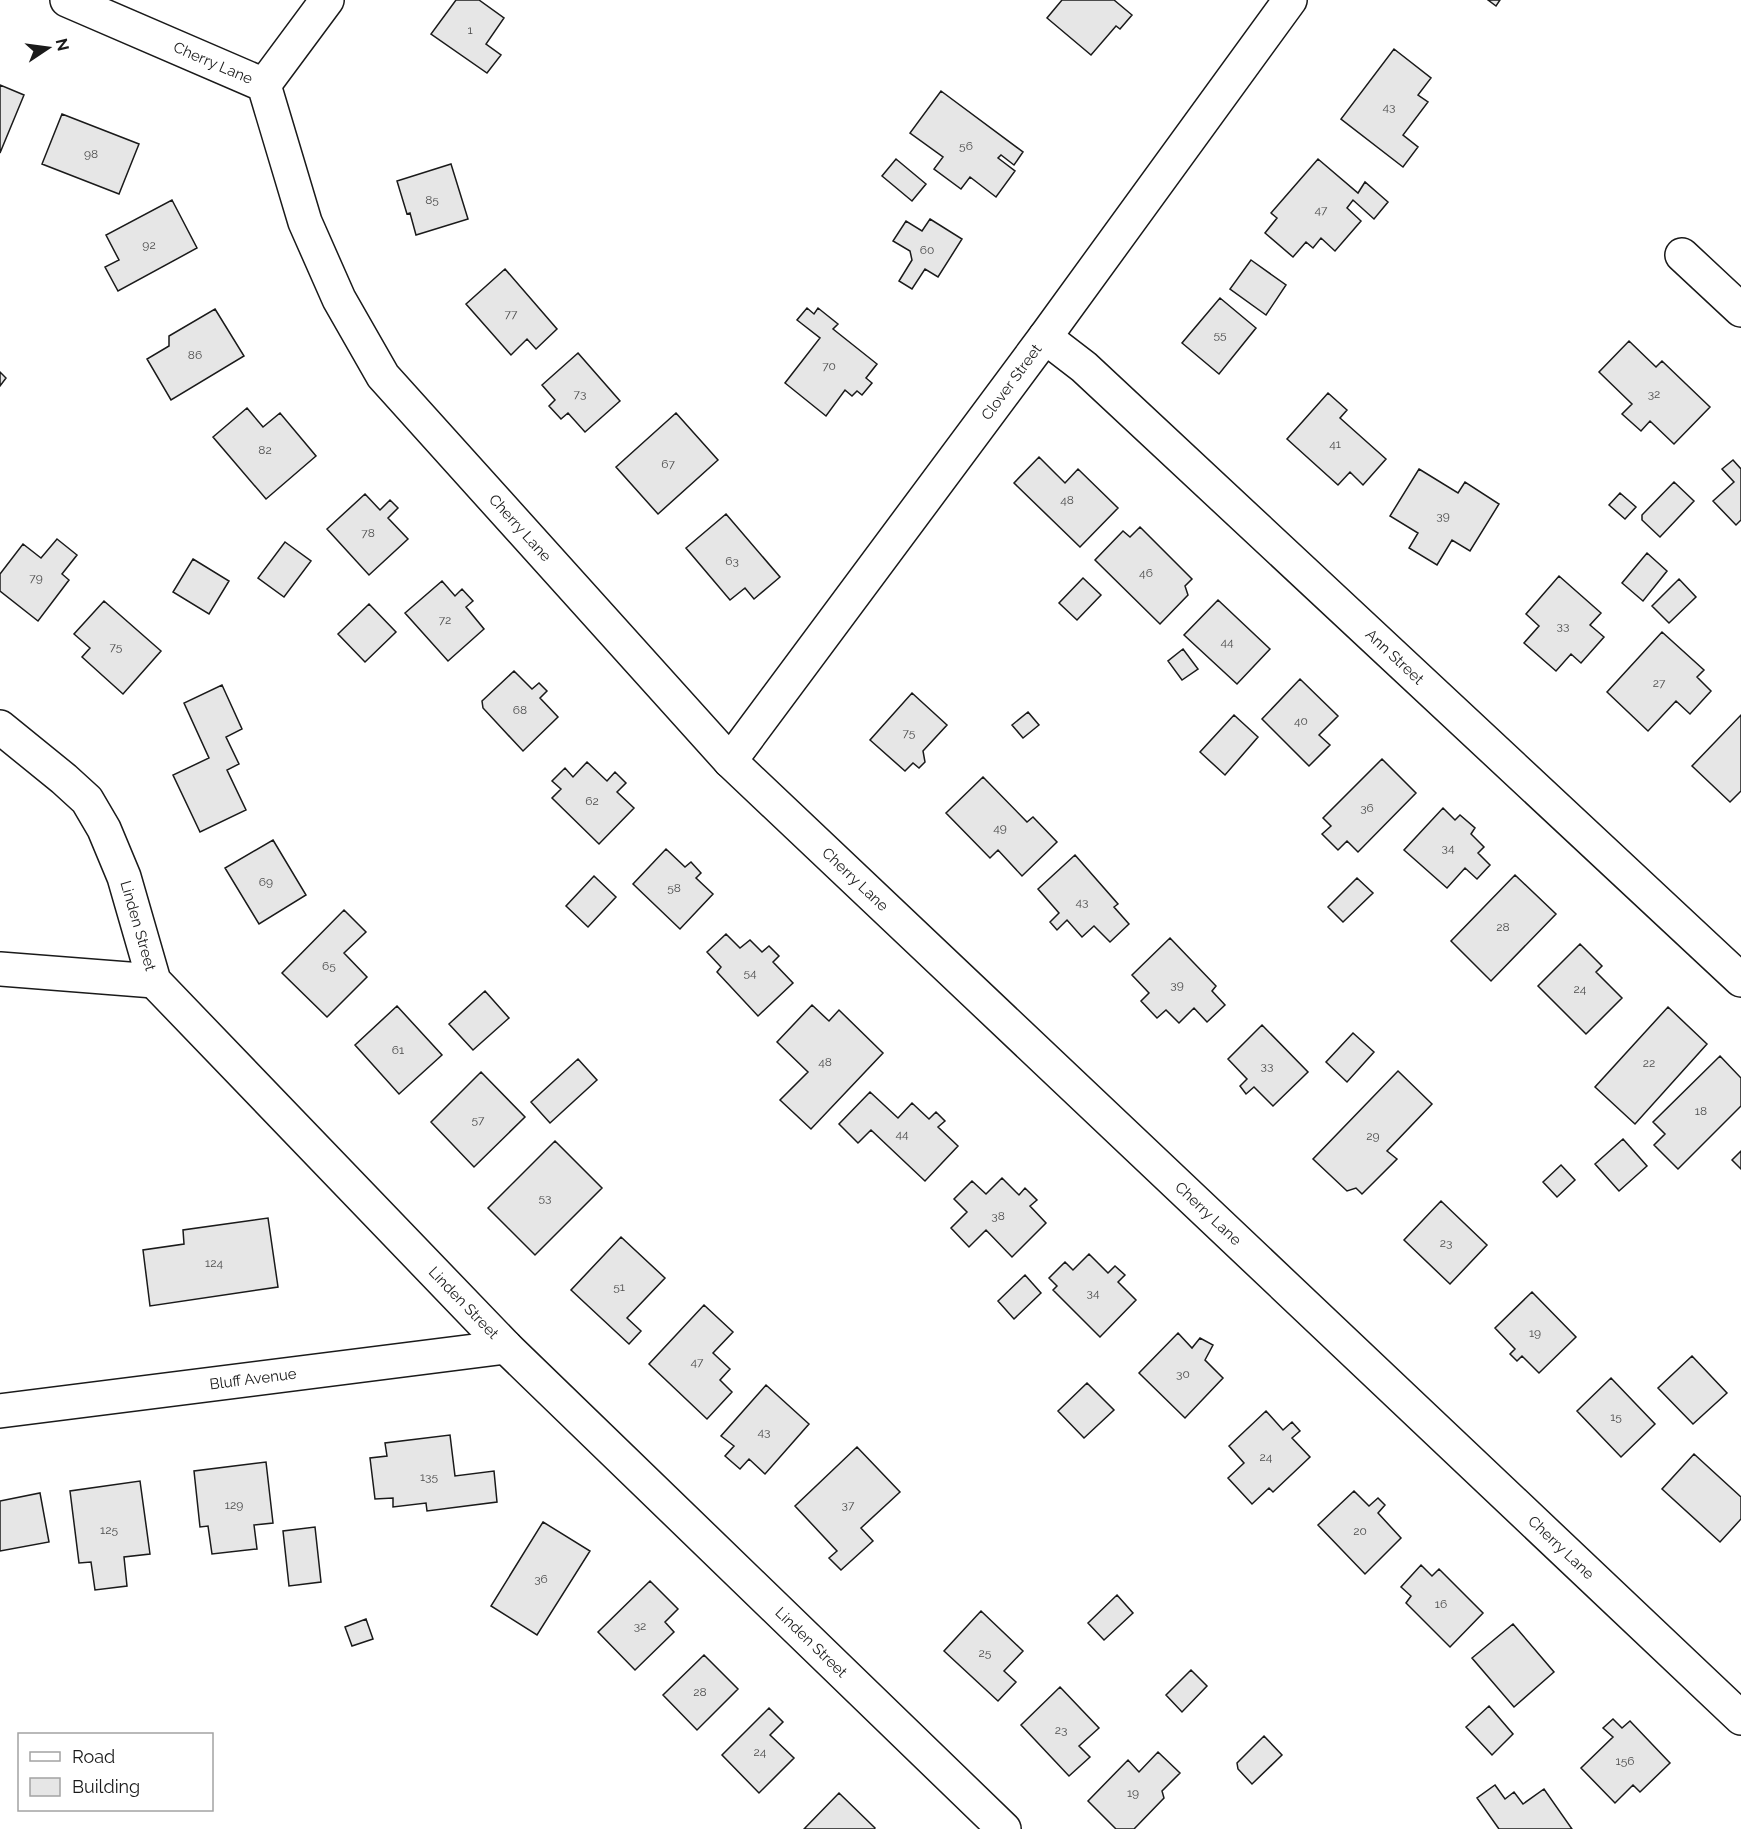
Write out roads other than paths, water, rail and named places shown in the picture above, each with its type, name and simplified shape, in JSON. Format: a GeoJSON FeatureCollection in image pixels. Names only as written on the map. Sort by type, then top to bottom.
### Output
{"type":"FeatureCollection","features":[{"type":"Feature","properties":{"kind":"street","name":"Cherry Lane"},"geometry":{"type":"LineString","coordinates":[[67,0],[264,85],[305,222],[339,299],[383,376],[730,761],[1741,1718]]}},
{"type":"Feature","properties":{"kind":"street"},"geometry":{"type":"LineString","coordinates":[[264,85],[327,0]]}},
{"type":"Feature","properties":{"kind":"street","name":"Clover Street"},"geometry":{"type":"LineString","coordinates":[[730,761],[1046,337],[1290,0]]}},
{"type":"Feature","properties":{"kind":"street"},"geometry":{"type":"LineString","coordinates":[[1682,255],[1741,310]]}},
{"type":"Feature","properties":{"kind":"street","name":"Ann Street"},"geometry":{"type":"LineString","coordinates":[[1046,337],[1084,367],[1741,980]]}},
{"type":"Feature","properties":{"kind":"street","name":"Linden Street"},"geometry":{"type":"LineString","coordinates":[[0,727],[87,800],[104,829],[124,877],[154,981],[506,1347],[1004,1829]]}},
{"type":"Feature","properties":{"kind":"street"},"geometry":{"type":"LineString","coordinates":[[0,969],[154,981]]}},
{"type":"Feature","properties":{"kind":"street","name":"Bluff Avenue"},"geometry":{"type":"LineString","coordinates":[[0,1412],[506,1347]]}}]}
